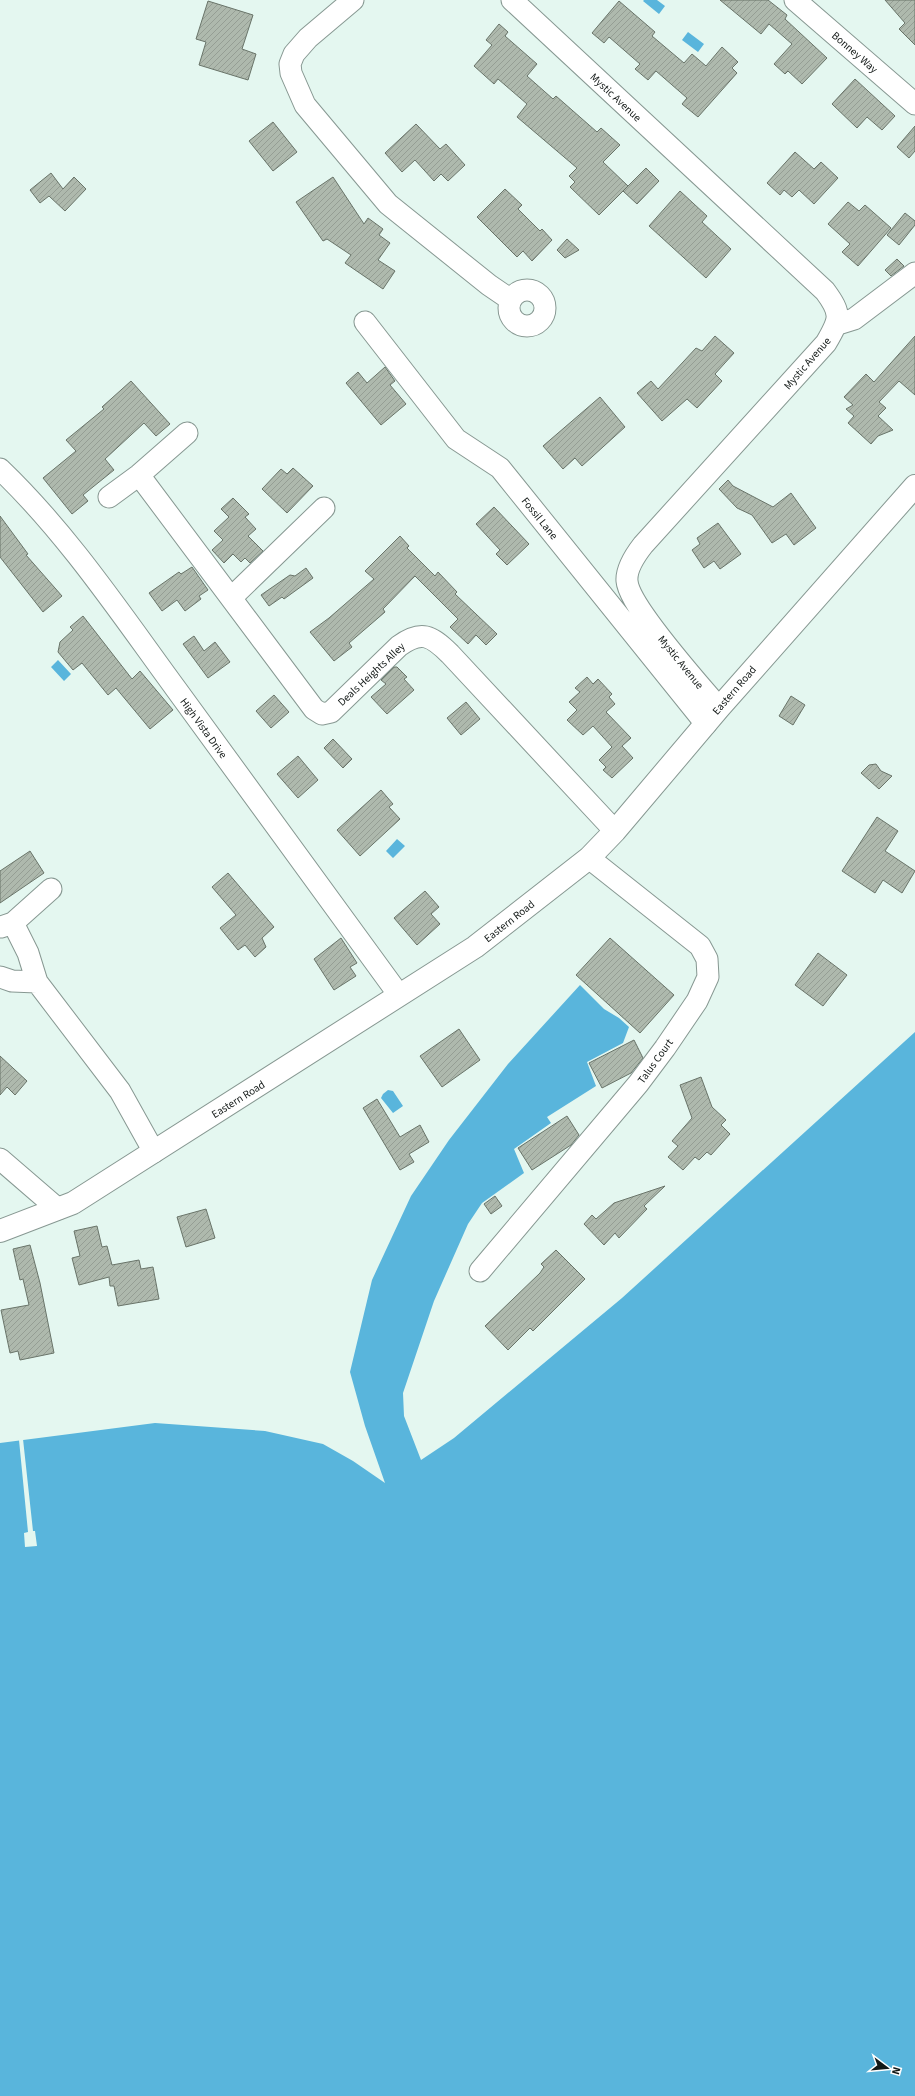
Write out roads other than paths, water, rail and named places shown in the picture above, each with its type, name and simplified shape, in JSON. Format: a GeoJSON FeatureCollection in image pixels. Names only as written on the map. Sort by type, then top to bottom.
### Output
{"type":"FeatureCollection","features":[{"type":"Feature","properties":{"kind":"highway","name":"Eastern Road"},"geometry":{"type":"LineString","coordinates":[[0,1231],[73,1203],[371,1015],[399,995],[475,948],[589,858],[615,831],[712,716],[915,486]]}},
{"type":"Feature","properties":{"kind":"street"},"geometry":{"type":"LineString","coordinates":[[353,0],[308,38],[294,54],[290,64],[291,73],[305,105],[388,204],[489,286],[511,300]]}},
{"type":"Feature","properties":{"kind":"street","name":"Mystic Avenue"},"geometry":{"type":"LineString","coordinates":[[512,0],[825,291],[836,306],[838,324],[826,343],[643,545],[630,568],[626,580],[629,592],[712,716]]}},
{"type":"Feature","properties":{"kind":"street","name":"Bonney Way"},"geometry":{"type":"LineString","coordinates":[[795,0],[915,104]]}},
{"type":"Feature","properties":{"kind":"street"},"geometry":{"type":"LineString","coordinates":[[838,324],[854,319],[915,273]]}},
{"type":"Feature","properties":{"kind":"street","name":"Fossil Lane"},"geometry":{"type":"LineString","coordinates":[[366,322],[456,439],[500,468],[712,716]]}},
{"type":"Feature","properties":{"kind":"street"},"geometry":{"type":"LineString","coordinates":[[109,497],[139,475],[187,433]]}},
{"type":"Feature","properties":{"kind":"street","name":"High Vista Drive"},"geometry":{"type":"LineString","coordinates":[[0,469],[19,487],[56,529],[121,614],[399,995]]}},
{"type":"Feature","properties":{"kind":"street","name":"Deals Heights Alley"},"geometry":{"type":"LineString","coordinates":[[139,475],[314,709],[322,714],[331,712],[398,646],[411,637],[425,635],[440,644],[615,831]]}},
{"type":"Feature","properties":{"kind":"street"},"geometry":{"type":"LineString","coordinates":[[232,598],[324,508]]}},
{"type":"Feature","properties":{"kind":"street","name":"Talus Court"},"geometry":{"type":"LineString","coordinates":[[480,1272],[638,1084],[697,1000],[708,977],[707,959],[700,946],[589,858]]}},
{"type":"Feature","properties":{"kind":"street"},"geometry":{"type":"LineString","coordinates":[[50,889],[7,925],[28,954],[37,982],[120,1091],[154,1152]]}},
{"type":"Feature","properties":{"kind":"street"},"geometry":{"type":"LineString","coordinates":[[0,976],[12,981],[37,982]]}},
{"type":"Feature","properties":{"kind":"street"},"geometry":{"type":"LineString","coordinates":[[0,1159],[58,1209]]}},
{"type":"Feature","properties":{"kind":"water"},"geometry":{"type":"Polygon","coordinates":[[[657,0],[665,6],[659,14],[643,1],[657,0]]]}},
{"type":"Feature","properties":{"kind":"water"},"geometry":{"type":"Polygon","coordinates":[[[688,32],[704,44],[698,52],[682,40],[688,32]]]}},
{"type":"Feature","properties":{"kind":"water"},"geometry":{"type":"Polygon","coordinates":[[[58,660],[71,674],[64,681],[51,667],[58,660]]]}},
{"type":"Feature","properties":{"kind":"water"},"geometry":{"type":"Polygon","coordinates":[[[397,839],[405,846],[393,858],[386,851],[397,839]]]}},
{"type":"Feature","properties":{"kind":"water"},"geometry":{"type":"Polygon","coordinates":[[[580,985],[604,1009],[619,1018],[629,1027],[623,1043],[587,1062],[596,1086],[547,1117],[551,1123],[514,1149],[524,1173],[482,1203],[468,1224],[434,1301],[403,1393],[404,1416],[421,1460],[454,1438],[622,1298],[915,1032],[915,2096],[0,2096],[0,1443],[155,1423],[265,1431],[323,1444],[353,1461],[385,1483],[365,1426],[350,1372],[372,1280],[411,1196],[449,1140],[508,1064],[580,985]]]}},
{"type":"Feature","properties":{"kind":"water"},"geometry":{"type":"Polygon","coordinates":[[[388,1090],[393,1091],[403,1106],[393,1113],[381,1098],[388,1090]]]}}]}
